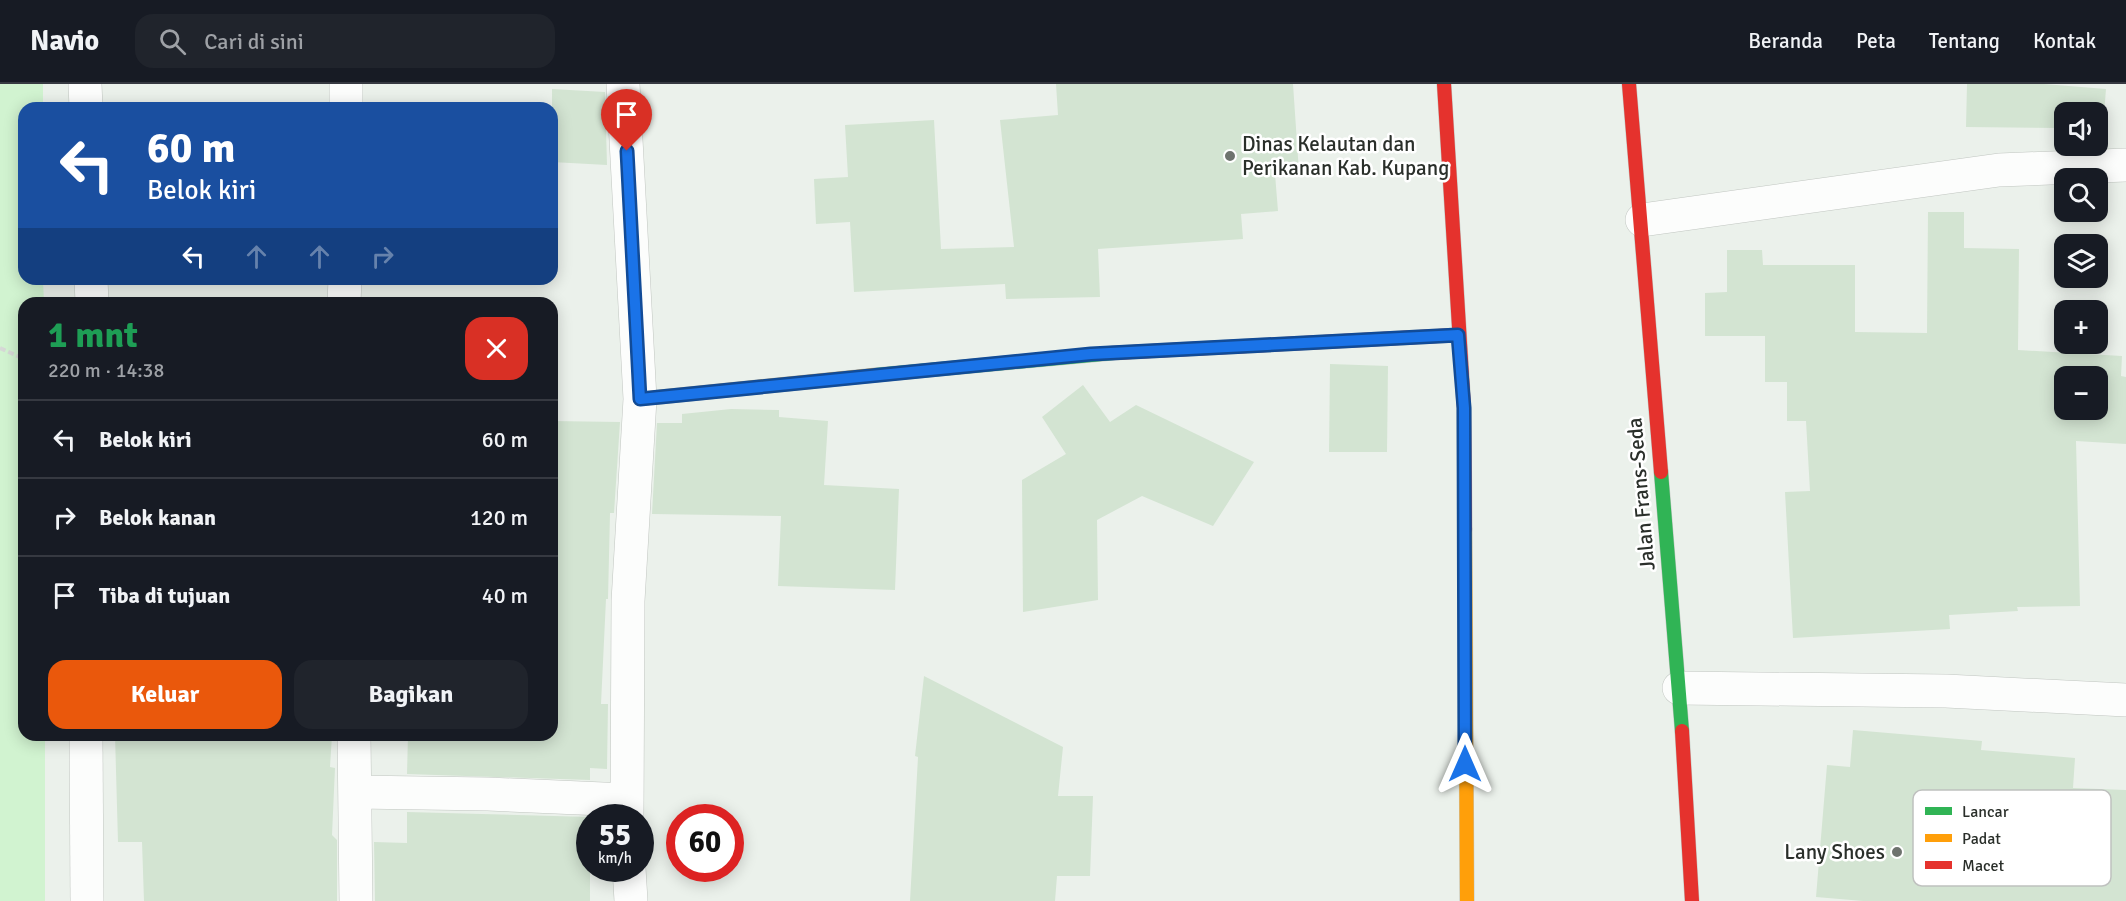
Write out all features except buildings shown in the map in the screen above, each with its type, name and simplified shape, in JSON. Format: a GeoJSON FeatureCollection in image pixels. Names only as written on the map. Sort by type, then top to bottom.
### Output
{"type":"FeatureCollection","features":[{"type":"Feature","properties":{"kind":"main road"},"geometry":{"type":"LineString","coordinates":[[1444,84],[1464,408],[1467,901]]}},
{"type":"Feature","properties":{"kind":"main road","name":"Jalan Frans-Seda"},"geometry":{"type":"LineString","coordinates":[[1629,84],[1679,688],[1692,901]]}},
{"type":"Feature","properties":{"kind":"main road"},"geometry":{"type":"LineString","coordinates":[[640,399],[1091,354],[1458,335]]}},
{"type":"Feature","properties":{"kind":"street"},"geometry":{"type":"LineString","coordinates":[[85,84],[86,102]]}},
{"type":"Feature","properties":{"kind":"street"},"geometry":{"type":"LineString","coordinates":[[346,84],[346,102]]}},
{"type":"Feature","properties":{"kind":"street"},"geometry":{"type":"LineString","coordinates":[[623,84],[640,399],[628,601],[626,804]]}},
{"type":"Feature","properties":{"kind":"street"},"geometry":{"type":"LineString","coordinates":[[1642,220],[1999,171],[2126,165]]}},
{"type":"Feature","properties":{"kind":"street"},"geometry":{"type":"LineString","coordinates":[[1679,688],[1946,691],[2126,700]]}},
{"type":"Feature","properties":{"kind":"street"},"geometry":{"type":"LineString","coordinates":[[86,741],[87,901]]}},
{"type":"Feature","properties":{"kind":"street"},"geometry":{"type":"LineString","coordinates":[[354,741],[356,901]]}},
{"type":"Feature","properties":{"kind":"street"},"geometry":{"type":"LineString","coordinates":[[356,792],[488,794],[580,804]]}},
{"type":"Feature","properties":{"kind":"street"},"geometry":{"type":"LineString","coordinates":[[630,882],[631,901]]}},
{"type":"Feature","properties":{"kind":"path"},"geometry":{"type":"LineString","coordinates":[[0,348],[18,356]]}},
{"type":"Feature","properties":{"kind":"green space"},"geometry":{"type":"Polygon","coordinates":[[[0,84],[43,84],[43,102],[18,102],[18,285],[43,285],[44,297],[18,297],[18,741],[45,741],[45,901],[0,901],[0,84]]]}},
{"type":"Feature","properties":{"kind":"traffic: fast"},"geometry":{"type":"LineString","coordinates":[[876,375],[1113,353]]}},
{"type":"Feature","properties":{"kind":"traffic: fast"},"geometry":{"type":"LineString","coordinates":[[1661,472],[1682,731]]}},
{"type":"Feature","properties":{"kind":"traffic: slow"},"geometry":{"type":"LineString","coordinates":[[640,399],[876,375]]}},
{"type":"Feature","properties":{"kind":"traffic: slow"},"geometry":{"type":"LineString","coordinates":[[1465,529],[1467,901]]}},
{"type":"Feature","properties":{"kind":"traffic: jam"},"geometry":{"type":"LineString","coordinates":[[1444,84],[1464,408],[1465,529]]}},
{"type":"Feature","properties":{"kind":"traffic: jam"},"geometry":{"type":"LineString","coordinates":[[1629,84],[1661,472]]}},
{"type":"Feature","properties":{"kind":"traffic: jam"},"geometry":{"type":"LineString","coordinates":[[1113,353],[1457,335]]}},
{"type":"Feature","properties":{"kind":"traffic: jam"},"geometry":{"type":"LineString","coordinates":[[1682,731],[1692,901]]}},
{"type":"Feature","properties":{"kind":"place","name":"Dinas Kelautan dan Perikanan Kab. Kupang"},"geometry":{"type":"Point","coordinates":[1230,156]}},
{"type":"Feature","properties":{"kind":"place","name":"Lany Shoes"},"geometry":{"type":"Point","coordinates":[1897,852]}},
{"type":"Feature","properties":{"kind":"route"},"geometry":{"type":"LineString","coordinates":[[627,151],[640,399],[1091,354],[1458,335],[1464,408],[1465,764]]}}]}
